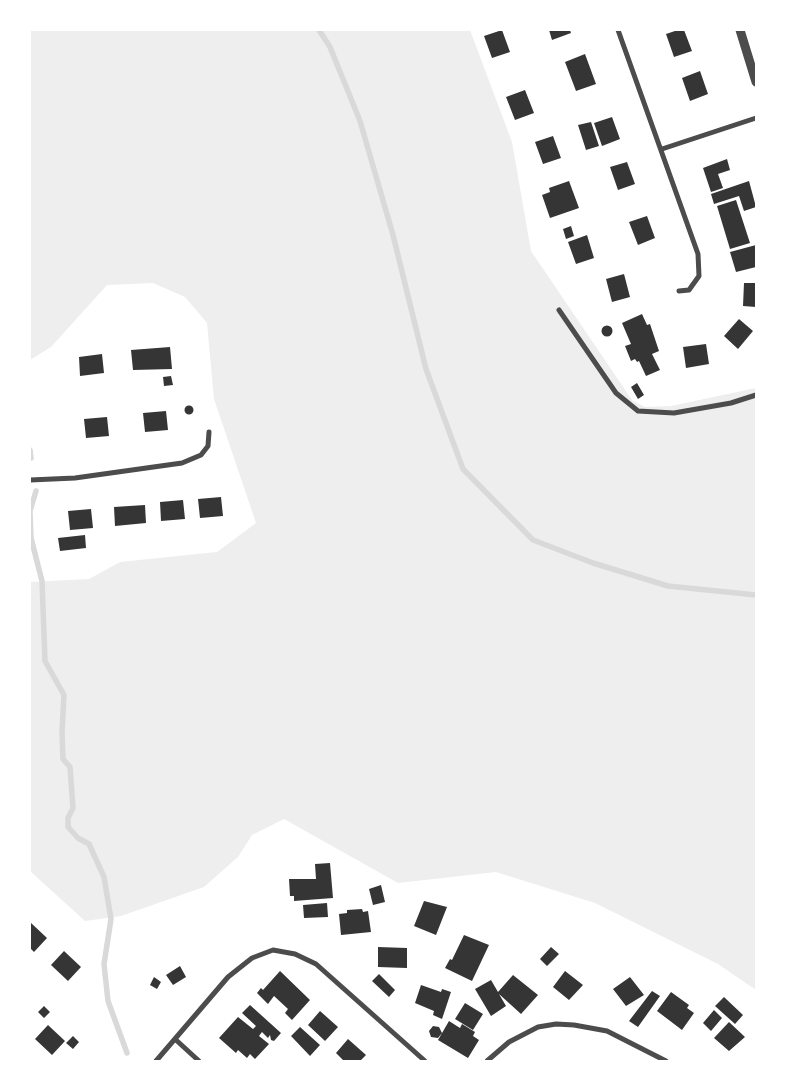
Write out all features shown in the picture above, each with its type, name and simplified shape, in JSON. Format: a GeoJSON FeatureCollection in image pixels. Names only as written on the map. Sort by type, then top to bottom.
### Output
{"type":"FeatureCollection","features":[{"type":"Feature","properties":{"kind":"street"},"geometry":{"type":"LineString","coordinates":[[618,30],[698,254],[699,276],[689,290],[679,291]]}},
{"type":"Feature","properties":{"kind":"street"},"geometry":{"type":"LineString","coordinates":[[740,30],[756,82]]}},
{"type":"Feature","properties":{"kind":"street"},"geometry":{"type":"LineString","coordinates":[[662,149],[756,118]]}},
{"type":"Feature","properties":{"kind":"street"},"geometry":{"type":"LineString","coordinates":[[559,310],[616,393],[638,411],[674,413],[731,403],[756,395]]}},
{"type":"Feature","properties":{"kind":"street"},"geometry":{"type":"LineString","coordinates":[[30,480],[75,478],[182,463],[201,455],[208,446],[209,432]]}},
{"type":"Feature","properties":{"kind":"street"},"geometry":{"type":"LineString","coordinates":[[156,1061],[176,1040],[228,977],[252,958],[273,950],[295,954],[316,964],[425,1061]]}},
{"type":"Feature","properties":{"kind":"street"},"geometry":{"type":"LineString","coordinates":[[487,1061],[509,1042],[538,1027],[565,1024],[607,1031],[666,1061]]}},
{"type":"Feature","properties":{"kind":"street"},"geometry":{"type":"LineString","coordinates":[[176,1040],[199,1061]]}},
{"type":"Feature","properties":{"kind":"shaded area"},"geometry":{"type":"Polygon","coordinates":[[[30,30],[470,30],[512,142],[531,251],[632,400],[645,407],[671,406],[756,388],[756,990],[718,964],[595,903],[496,872],[398,883],[284,819],[252,835],[238,857],[204,887],[121,916],[85,921],[30,871],[30,582],[89,579],[120,562],[217,552],[256,523],[214,399],[207,323],[185,297],[153,283],[107,285],[51,347],[30,360],[30,30]]]}},
{"type":"Feature","properties":{"kind":"building"},"geometry":{"type":"Polygon","coordinates":[[[502,30],[510,52],[492,58],[484,36],[502,30]]]}},
{"type":"Feature","properties":{"kind":"building"},"geometry":{"type":"Polygon","coordinates":[[[549,30],[570,30],[571,33],[552,40],[549,30]]]}},
{"type":"Feature","properties":{"kind":"building"},"geometry":{"type":"Polygon","coordinates":[[[684,30],[692,51],[674,57],[666,34],[684,30]]]}},
{"type":"Feature","properties":{"kind":"building"},"geometry":{"type":"Polygon","coordinates":[[[585,54],[596,84],[576,91],[565,62],[585,54]]]}},
{"type":"Feature","properties":{"kind":"building"},"geometry":{"type":"Polygon","coordinates":[[[700,71],[708,94],[690,101],[682,78],[700,71]]]}},
{"type":"Feature","properties":{"kind":"building"},"geometry":{"type":"Polygon","coordinates":[[[525,90],[534,113],[515,120],[506,97],[525,90]]]}},
{"type":"Feature","properties":{"kind":"building"},"geometry":{"type":"Polygon","coordinates":[[[612,117],[620,139],[602,146],[594,123],[612,117]]]}},
{"type":"Feature","properties":{"kind":"building"},"geometry":{"type":"Polygon","coordinates":[[[591,122],[599,146],[586,150],[578,125],[591,122]]]}},
{"type":"Feature","properties":{"kind":"building"},"geometry":{"type":"Polygon","coordinates":[[[553,136],[561,158],[543,164],[535,142],[553,136]]]}},
{"type":"Feature","properties":{"kind":"building"},"geometry":{"type":"Polygon","coordinates":[[[727,159],[730,170],[718,174],[723,188],[711,192],[703,168],[727,159]]]}},
{"type":"Feature","properties":{"kind":"building"},"geometry":{"type":"Polygon","coordinates":[[[627,162],[635,184],[618,190],[610,167],[627,162]]]}},
{"type":"Feature","properties":{"kind":"building"},"geometry":{"type":"Polygon","coordinates":[[[569,181],[579,208],[550,218],[542,195],[550,192],[549,188],[569,181]]]}},
{"type":"Feature","properties":{"kind":"building"},"geometry":{"type":"Polygon","coordinates":[[[749,181],[756,207],[744,211],[739,196],[714,204],[711,194],[749,181]]]}},
{"type":"Feature","properties":{"kind":"building"},"geometry":{"type":"Polygon","coordinates":[[[736,200],[750,243],[730,249],[717,206],[736,200]]]}},
{"type":"Feature","properties":{"kind":"building"},"geometry":{"type":"Polygon","coordinates":[[[647,216],[655,238],[638,245],[629,222],[647,216]]]}},
{"type":"Feature","properties":{"kind":"building"},"geometry":{"type":"Polygon","coordinates":[[[571,226],[574,236],[566,239],[563,229],[571,226]]]}},
{"type":"Feature","properties":{"kind":"building"},"geometry":{"type":"Polygon","coordinates":[[[587,235],[594,258],[576,264],[568,242],[587,235]]]}},
{"type":"Feature","properties":{"kind":"building"},"geometry":{"type":"Polygon","coordinates":[[[756,245],[756,267],[736,272],[730,252],[756,245]]]}},
{"type":"Feature","properties":{"kind":"building"},"geometry":{"type":"Polygon","coordinates":[[[624,274],[630,297],[612,302],[606,279],[624,274]]]}},
{"type":"Feature","properties":{"kind":"building"},"geometry":{"type":"Polygon","coordinates":[[[744,283],[756,283],[756,307],[743,306],[744,283]]]}},
{"type":"Feature","properties":{"kind":"building"},"geometry":{"type":"Polygon","coordinates":[[[642,314],[647,325],[650,324],[659,351],[652,354],[660,370],[646,376],[639,361],[637,362],[635,359],[631,361],[625,346],[631,344],[622,323],[642,314]]]}},
{"type":"Feature","properties":{"kind":"building"},"geometry":{"type":"Polygon","coordinates":[[[739,319],[753,331],[738,349],[724,336],[739,319]]]}},
{"type":"Feature","properties":{"kind":"building"},"geometry":{"type":"Polygon","coordinates":[[[607,325],[613,331],[607,337],[601,331],[607,325]]]}},
{"type":"Feature","properties":{"kind":"building"},"geometry":{"type":"Polygon","coordinates":[[[706,344],[709,364],[686,368],[683,347],[706,344]]]}},
{"type":"Feature","properties":{"kind":"building"},"geometry":{"type":"Polygon","coordinates":[[[170,347],[172,369],[133,370],[131,350],[170,347]]]}},
{"type":"Feature","properties":{"kind":"building"},"geometry":{"type":"Polygon","coordinates":[[[102,354],[104,373],[80,376],[79,357],[102,354]]]}},
{"type":"Feature","properties":{"kind":"building"},"geometry":{"type":"Polygon","coordinates":[[[171,376],[173,385],[164,386],[163,377],[171,376]]]}},
{"type":"Feature","properties":{"kind":"building"},"geometry":{"type":"Polygon","coordinates":[[[637,383],[644,395],[638,399],[631,387],[637,383]]]}},
{"type":"Feature","properties":{"kind":"building"},"geometry":{"type":"Polygon","coordinates":[[[189,405],[194,410],[189,415],[184,410],[189,405]]]}},
{"type":"Feature","properties":{"kind":"building"},"geometry":{"type":"Polygon","coordinates":[[[166,411],[168,430],[145,432],[143,413],[166,411]]]}},
{"type":"Feature","properties":{"kind":"building"},"geometry":{"type":"Polygon","coordinates":[[[107,417],[109,436],[86,438],[84,419],[107,417]]]}},
{"type":"Feature","properties":{"kind":"building"},"geometry":{"type":"Polygon","coordinates":[[[221,497],[223,516],[200,518],[198,499],[221,497]]]}},
{"type":"Feature","properties":{"kind":"building"},"geometry":{"type":"Polygon","coordinates":[[[183,500],[185,519],[161,521],[160,502],[183,500]]]}},
{"type":"Feature","properties":{"kind":"building"},"geometry":{"type":"Polygon","coordinates":[[[145,505],[146,523],[115,526],[114,507],[145,505]]]}},
{"type":"Feature","properties":{"kind":"building"},"geometry":{"type":"Polygon","coordinates":[[[91,509],[93,528],[70,530],[68,511],[91,509]]]}},
{"type":"Feature","properties":{"kind":"building"},"geometry":{"type":"Polygon","coordinates":[[[85,535],[86,548],[60,551],[58,538],[85,535]]]}},
{"type":"Feature","properties":{"kind":"building"},"geometry":{"type":"Polygon","coordinates":[[[330,863],[333,898],[294,901],[294,896],[290,896],[289,879],[316,879],[315,864],[330,863]]]}},
{"type":"Feature","properties":{"kind":"building"},"geometry":{"type":"Polygon","coordinates":[[[381,885],[385,902],[373,905],[369,889],[381,885]]]}},
{"type":"Feature","properties":{"kind":"building"},"geometry":{"type":"Polygon","coordinates":[[[424,901],[447,907],[436,935],[414,926],[424,901]]]}},
{"type":"Feature","properties":{"kind":"building"},"geometry":{"type":"Polygon","coordinates":[[[327,903],[328,917],[304,918],[303,905],[327,903]]]}},
{"type":"Feature","properties":{"kind":"building"},"geometry":{"type":"Polygon","coordinates":[[[362,909],[363,912],[368,911],[371,932],[341,935],[339,914],[347,913],[347,910],[362,909]]]}},
{"type":"Feature","properties":{"kind":"building"},"geometry":{"type":"Polygon","coordinates":[[[30,922],[47,938],[34,952],[30,948],[30,922]]]}},
{"type":"Feature","properties":{"kind":"building"},"geometry":{"type":"Polygon","coordinates":[[[464,935],[489,945],[472,981],[445,968],[450,959],[452,960],[464,935]]]}},
{"type":"Feature","properties":{"kind":"building"},"geometry":{"type":"Polygon","coordinates":[[[378,947],[407,948],[407,968],[378,967],[378,947]]]}},
{"type":"Feature","properties":{"kind":"building"},"geometry":{"type":"Polygon","coordinates":[[[551,947],[559,954],[547,966],[540,959],[551,947]]]}},
{"type":"Feature","properties":{"kind":"building"},"geometry":{"type":"Polygon","coordinates":[[[64,951],[81,967],[68,981],[51,965],[64,951]]]}},
{"type":"Feature","properties":{"kind":"building"},"geometry":{"type":"Polygon","coordinates":[[[180,966],[186,977],[173,985],[166,975],[180,966]]]}},
{"type":"Feature","properties":{"kind":"building"},"geometry":{"type":"Polygon","coordinates":[[[280,971],[310,1000],[292,1020],[285,1013],[288,1009],[274,996],[268,1004],[257,993],[261,988],[263,990],[280,971]]]}},
{"type":"Feature","properties":{"kind":"building"},"geometry":{"type":"Polygon","coordinates":[[[565,971],[583,985],[569,1000],[553,987],[565,971]]]}},
{"type":"Feature","properties":{"kind":"building"},"geometry":{"type":"Polygon","coordinates":[[[379,974],[395,990],[389,997],[372,981],[379,974]]]}},
{"type":"Feature","properties":{"kind":"building"},"geometry":{"type":"Polygon","coordinates":[[[513,975],[538,995],[521,1014],[499,994],[506,1006],[491,1016],[475,989],[491,980],[498,992],[513,975]]]}},
{"type":"Feature","properties":{"kind":"building"},"geometry":{"type":"Polygon","coordinates":[[[154,977],[161,982],[157,989],[150,985],[154,977]]]}},
{"type":"Feature","properties":{"kind":"building"},"geometry":{"type":"Polygon","coordinates":[[[630,977],[644,995],[626,1006],[613,989],[630,977]]]}},
{"type":"Feature","properties":{"kind":"building"},"geometry":{"type":"Polygon","coordinates":[[[421,985],[441,992],[442,989],[451,992],[442,1019],[433,1015],[434,1011],[415,1003],[421,985]]]}},
{"type":"Feature","properties":{"kind":"building"},"geometry":{"type":"Polygon","coordinates":[[[652,991],[660,996],[638,1027],[629,1021],[652,991]]]}},
{"type":"Feature","properties":{"kind":"building"},"geometry":{"type":"Polygon","coordinates":[[[671,992],[689,1005],[687,1008],[694,1013],[682,1030],[657,1011],[671,992]]]}},
{"type":"Feature","properties":{"kind":"building"},"geometry":{"type":"Polygon","coordinates":[[[724,997],[743,1015],[735,1024],[715,1006],[724,997]]]}},
{"type":"Feature","properties":{"kind":"building"},"geometry":{"type":"Polygon","coordinates":[[[465,1003],[483,1014],[473,1030],[455,1019],[465,1003]]]}},
{"type":"Feature","properties":{"kind":"building"},"geometry":{"type":"Polygon","coordinates":[[[250,1005],[281,1033],[274,1041],[271,1040],[270,1035],[268,1038],[262,1032],[259,1036],[269,1044],[255,1059],[250,1054],[247,1058],[238,1050],[236,1053],[219,1038],[238,1017],[253,1029],[256,1026],[242,1013],[250,1005]]]}},
{"type":"Feature","properties":{"kind":"building"},"geometry":{"type":"Polygon","coordinates":[[[44,1006],[50,1012],[44,1018],[38,1012],[44,1006]]]}},
{"type":"Feature","properties":{"kind":"building"},"geometry":{"type":"Polygon","coordinates":[[[714,1010],[722,1018],[711,1031],[703,1023],[714,1010]]]}},
{"type":"Feature","properties":{"kind":"building"},"geometry":{"type":"Polygon","coordinates":[[[320,1011],[338,1027],[325,1041],[308,1025],[320,1011]]]}},
{"type":"Feature","properties":{"kind":"building"},"geometry":{"type":"Polygon","coordinates":[[[449,1021],[460,1028],[462,1024],[475,1032],[473,1036],[479,1040],[468,1058],[438,1040],[449,1021]]]}},
{"type":"Feature","properties":{"kind":"building"},"geometry":{"type":"Polygon","coordinates":[[[729,1022],[745,1037],[729,1051],[714,1038],[729,1022]]]}},
{"type":"Feature","properties":{"kind":"building"},"geometry":{"type":"Polygon","coordinates":[[[48,1025],[65,1041],[52,1055],[35,1039],[48,1025]]]}},
{"type":"Feature","properties":{"kind":"building"},"geometry":{"type":"Polygon","coordinates":[[[433,1026],[439,1027],[442,1033],[438,1038],[431,1037],[429,1031],[433,1026]]]}},
{"type":"Feature","properties":{"kind":"building"},"geometry":{"type":"Polygon","coordinates":[[[300,1027],[320,1045],[310,1056],[291,1036],[300,1027]]]}},
{"type":"Feature","properties":{"kind":"building"},"geometry":{"type":"Polygon","coordinates":[[[73,1036],[79,1042],[73,1049],[66,1043],[73,1036]]]}},
{"type":"Feature","properties":{"kind":"building"},"geometry":{"type":"Polygon","coordinates":[[[348,1039],[366,1055],[360,1061],[344,1061],[336,1053],[348,1039]]]}},
{"type":"Feature","properties":{"kind":"waterway"},"geometry":{"type":"LineString","coordinates":[[319,30],[330,47],[360,121],[393,235],[426,369],[463,469],[533,540],[593,563],[668,586],[756,595]]}},
{"type":"Feature","properties":{"kind":"waterway"},"geometry":{"type":"LineString","coordinates":[[30,450],[31,458]]}},
{"type":"Feature","properties":{"kind":"waterway"},"geometry":{"type":"LineString","coordinates":[[30,511],[36,491]]}},
{"type":"Feature","properties":{"kind":"waterway"},"geometry":{"type":"LineString","coordinates":[[30,512],[31,538],[42,581],[45,661],[64,695],[63,759],[70,767],[73,808],[68,818],[68,827],[78,838],[89,844],[104,877],[111,919],[104,964],[108,1001],[127,1053]]}}]}
